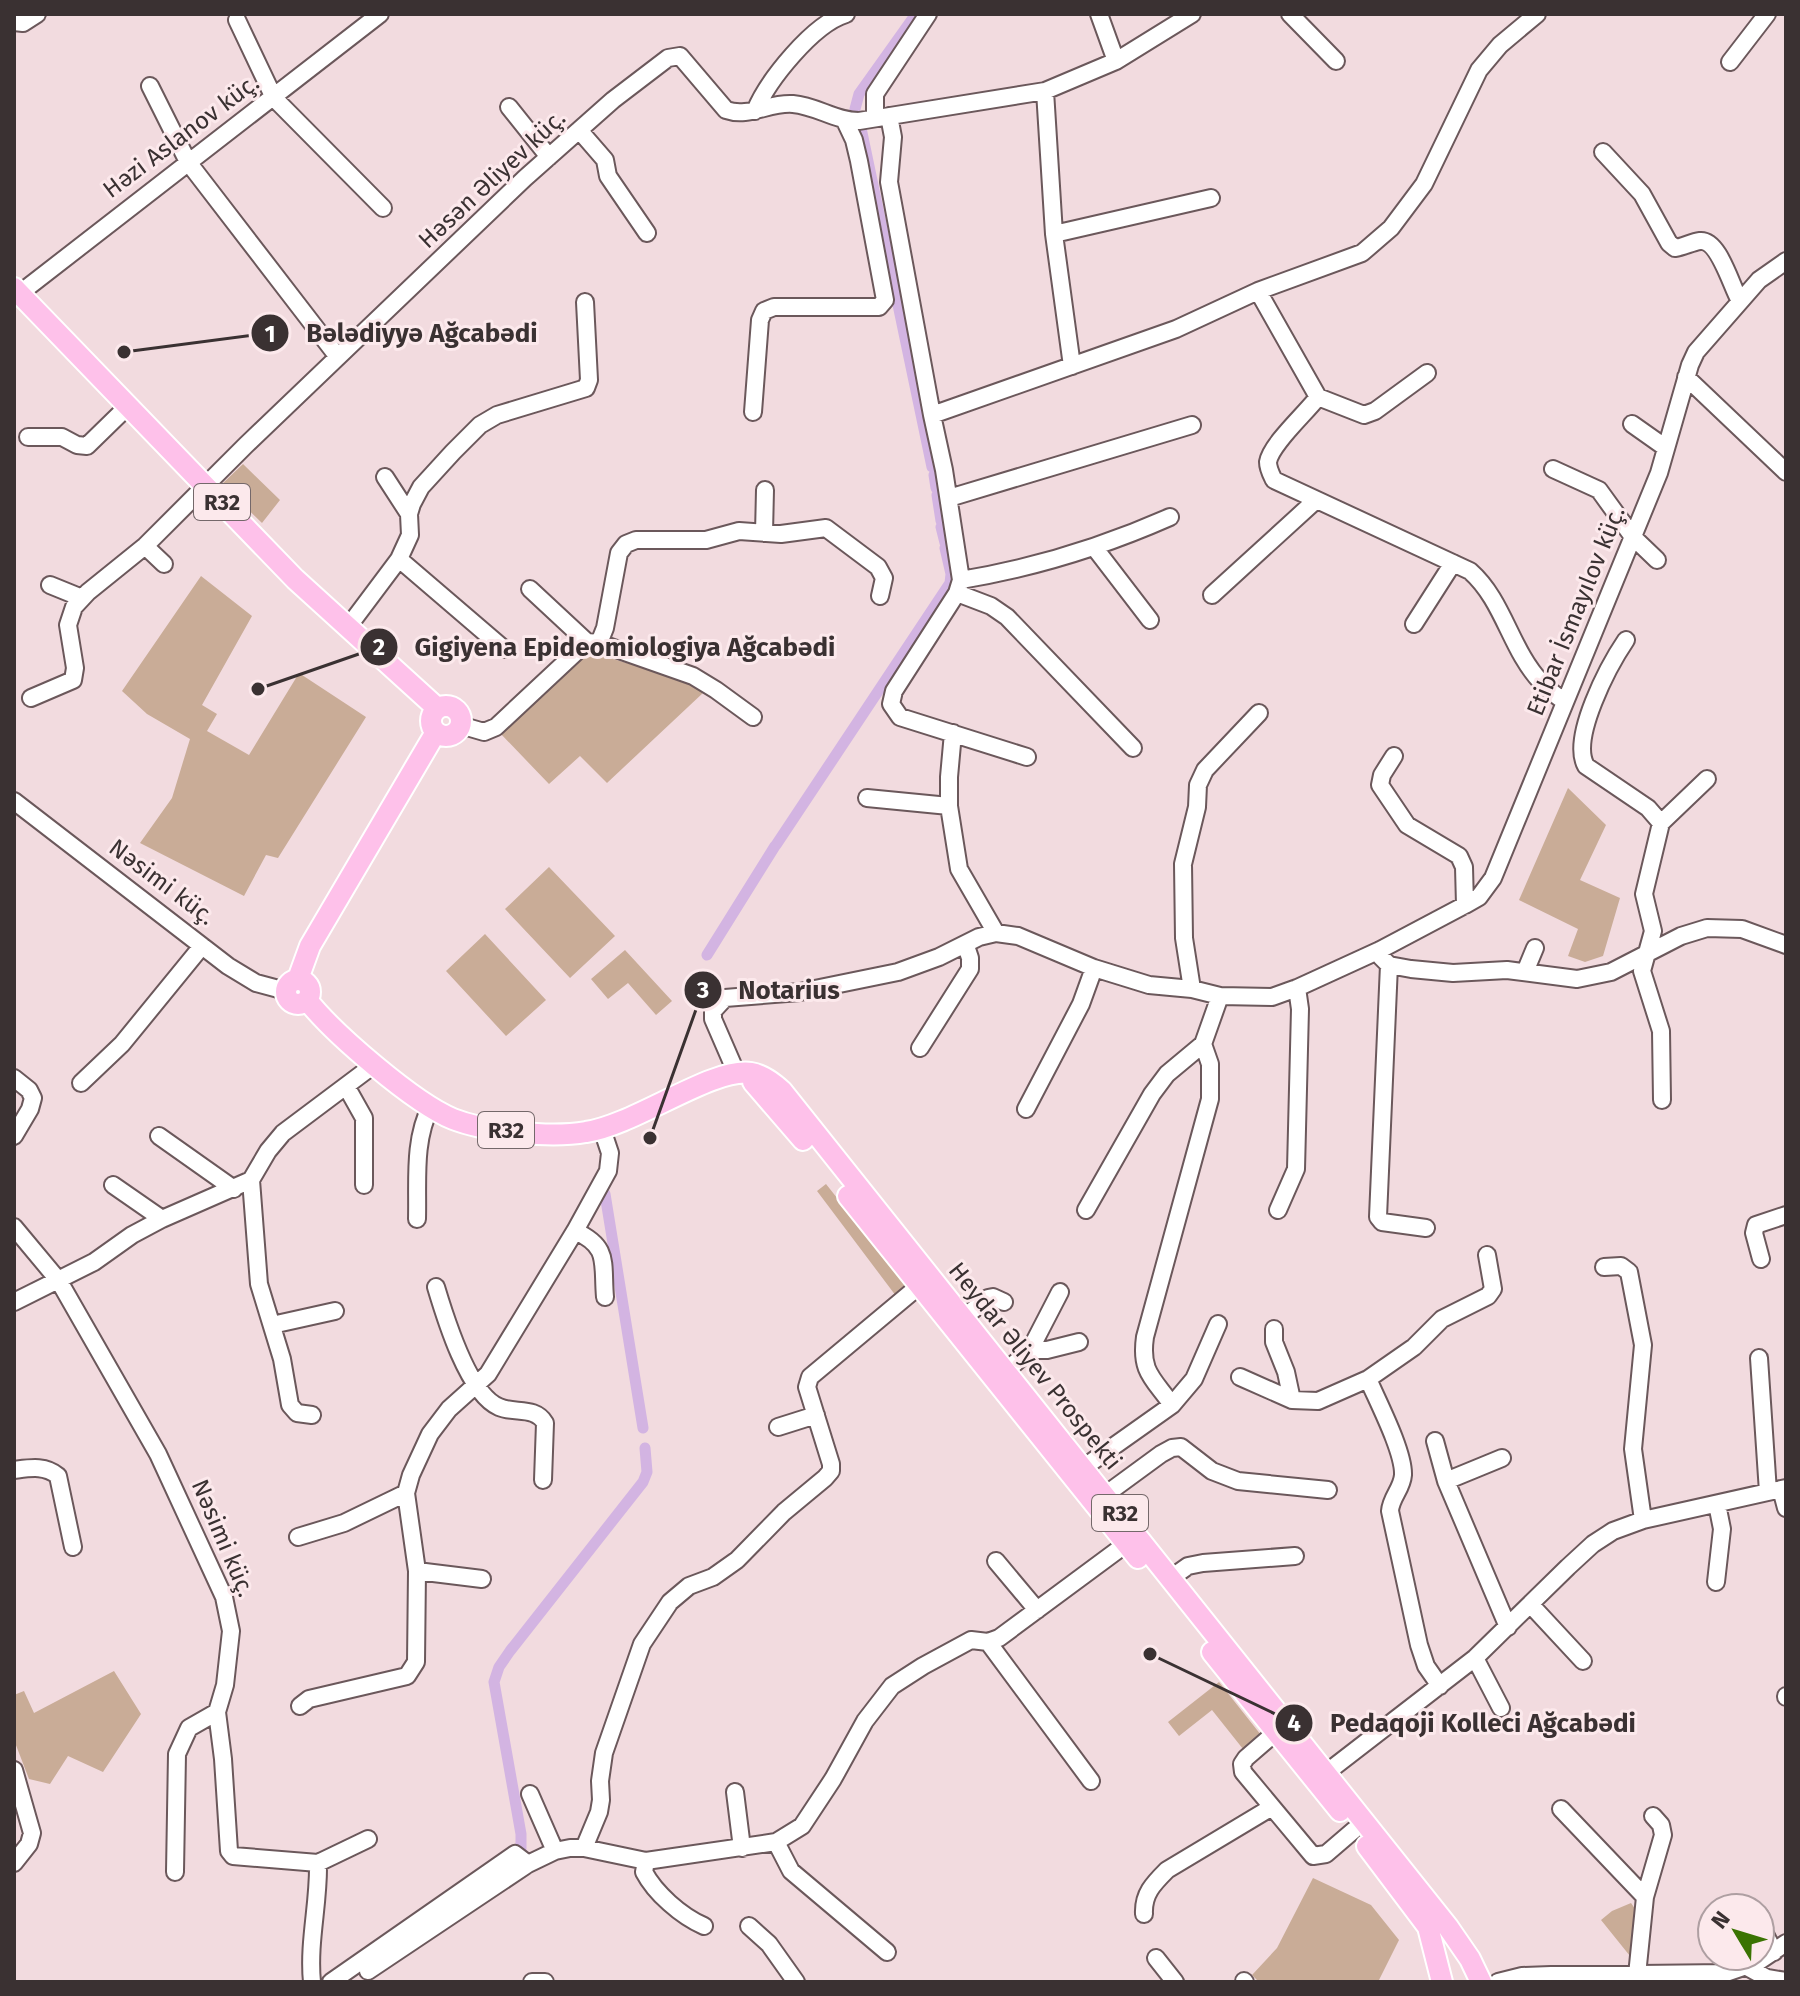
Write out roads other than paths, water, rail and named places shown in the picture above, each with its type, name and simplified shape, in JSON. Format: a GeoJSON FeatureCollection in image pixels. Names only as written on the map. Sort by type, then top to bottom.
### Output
{"type":"FeatureCollection","features":[{"type":"Feature","properties":{"kind":"main road","name":"R32"},"geometry":{"type":"LineString","coordinates":[[16,293],[295,579],[437,708]]}},
{"type":"Feature","properties":{"kind":"main road"},"geometry":{"type":"LineString","coordinates":[[292,985],[310,946],[436,732],[431,717],[437,708],[447,706],[457,710],[461,720],[453,734],[447,736],[436,732]]}},
{"type":"Feature","properties":{"kind":"main road","name":"R32"},"geometry":{"type":"LineString","coordinates":[[292,985],[291,1001],[302,1003],[307,1000],[332,1028],[375,1064],[431,1106],[457,1121],[505,1130],[566,1133],[602,1129],[736,1072],[764,1092],[1276,1732],[1321,1777],[1354,1830],[1428,1927],[1443,1982]]}},
{"type":"Feature","properties":{"kind":"main road","name":"Heydar Əliyev Prospekti"},"geometry":{"type":"LineString","coordinates":[[736,1072],[758,1074],[782,1091],[1171,1578],[1321,1777],[1448,1927],[1470,1959],[1481,1982]]}},
{"type":"Feature","properties":{"kind":"main road"},"geometry":{"type":"LineString","coordinates":[[1443,1982],[1452,1974],[1463,1971],[1474,1974],[1481,1982]]}},
{"type":"Feature","properties":{"kind":"street"},"geometry":{"type":"LineString","coordinates":[[14,22],[23,23],[37,14]]}},
{"type":"Feature","properties":{"kind":"street","name":"Həzi Aslanov küç."},"geometry":{"type":"LineString","coordinates":[[16,293],[380,14]]}},
{"type":"Feature","properties":{"kind":"street"},"geometry":{"type":"LineString","coordinates":[[755,111],[760,99],[810,38],[846,14]]}},
{"type":"Feature","properties":{"kind":"street"},"geometry":{"type":"LineString","coordinates":[[928,14],[875,94],[882,117],[893,137],[889,182],[949,498],[959,586],[894,691],[891,704],[900,717],[1027,757]]}},
{"type":"Feature","properties":{"kind":"street"},"geometry":{"type":"LineString","coordinates":[[1099,14],[1116,61]]}},
{"type":"Feature","properties":{"kind":"street"},"geometry":{"type":"LineString","coordinates":[[753,412],[760,320],[764,311],[774,307],[879,307],[885,300],[856,151],[845,121],[971,105],[1045,91],[1116,61],[1192,14]]}},
{"type":"Feature","properties":{"kind":"street"},"geometry":{"type":"LineString","coordinates":[[1290,14],[1336,61]]}},
{"type":"Feature","properties":{"kind":"street"},"geometry":{"type":"LineString","coordinates":[[932,415],[1176,329],[1258,291],[1362,253],[1391,228],[1424,184],[1479,70],[1500,45],[1537,14]]}},
{"type":"Feature","properties":{"kind":"street"},"geometry":{"type":"LineString","coordinates":[[1730,62],[1767,14]]}},
{"type":"Feature","properties":{"kind":"street"},"geometry":{"type":"LineString","coordinates":[[237,20],[274,98],[383,208]]}},
{"type":"Feature","properties":{"kind":"street","name":"Həsən Əliyev küç."},"geometry":{"type":"LineString","coordinates":[[82,598],[145,546],[246,445],[549,157],[668,58],[680,56],[726,110],[735,113],[755,111],[774,104],[805,105],[845,121]]}},
{"type":"Feature","properties":{"kind":"street"},"geometry":{"type":"LineString","coordinates":[[150,86],[188,162],[338,357]]}},
{"type":"Feature","properties":{"kind":"street"},"geometry":{"type":"LineString","coordinates":[[1045,91],[1054,234],[1072,366]]}},
{"type":"Feature","properties":{"kind":"street"},"geometry":{"type":"LineString","coordinates":[[509,107],[549,157]]}},
{"type":"Feature","properties":{"kind":"street"},"geometry":{"type":"LineString","coordinates":[[579,130],[605,160],[608,176],[647,233]]}},
{"type":"Feature","properties":{"kind":"street"},"geometry":{"type":"LineString","coordinates":[[1603,152],[1642,194],[1669,243],[1675,248],[1701,240],[1711,243],[1740,301]]}},
{"type":"Feature","properties":{"kind":"street"},"geometry":{"type":"LineString","coordinates":[[1054,234],[1211,198]]}},
{"type":"Feature","properties":{"kind":"street","name":"Etibar İsmayılov küç."},"geometry":{"type":"LineString","coordinates":[[996,933],[1018,936],[1094,968],[1149,985],[1192,989],[1220,996],[1272,997],[1380,950],[1479,897],[1488,887],[1659,473],[1696,352],[1759,280],[1786,261]]}},
{"type":"Feature","properties":{"kind":"street"},"geometry":{"type":"LineString","coordinates":[[1258,291],[1318,397],[1364,415],[1375,411],[1427,373]]}},
{"type":"Feature","properties":{"kind":"street"},"geometry":{"type":"LineString","coordinates":[[348,627],[399,559],[410,535],[409,514],[421,487],[480,425],[497,415],[586,388],[589,380],[585,302]]}},
{"type":"Feature","properties":{"kind":"street"},"geometry":{"type":"LineString","coordinates":[[1686,377],[1786,472]]}},
{"type":"Feature","properties":{"kind":"street"},"geometry":{"type":"LineString","coordinates":[[1318,397],[1273,450],[1268,461],[1274,480],[1470,571],[1483,582],[1540,682],[1565,702]]}},
{"type":"Feature","properties":{"kind":"street"},"geometry":{"type":"LineString","coordinates":[[28,437],[62,437],[81,447],[87,446],[127,407]]}},
{"type":"Feature","properties":{"kind":"street"},"geometry":{"type":"LineString","coordinates":[[1632,424],[1666,448]]}},
{"type":"Feature","properties":{"kind":"street"},"geometry":{"type":"LineString","coordinates":[[949,498],[1192,425]]}},
{"type":"Feature","properties":{"kind":"street"},"geometry":{"type":"LineString","coordinates":[[1553,469],[1599,490],[1633,537],[1657,560]]}},
{"type":"Feature","properties":{"kind":"street"},"geometry":{"type":"LineString","coordinates":[[926,472],[944,470]]}},
{"type":"Feature","properties":{"kind":"street"},"geometry":{"type":"LineString","coordinates":[[385,477],[409,514]]}},
{"type":"Feature","properties":{"kind":"street"},"geometry":{"type":"LineString","coordinates":[[764,533],[765,490]]}},
{"type":"Feature","properties":{"kind":"street"},"geometry":{"type":"LineString","coordinates":[[1212,595],[1315,501]]}},
{"type":"Feature","properties":{"kind":"street"},"geometry":{"type":"LineString","coordinates":[[959,586],[1094,547],[1170,517]]}},
{"type":"Feature","properties":{"kind":"street"},"geometry":{"type":"LineString","coordinates":[[460,725],[484,732],[496,727],[593,643],[605,628],[619,553],[626,544],[636,540],[706,540],[739,531],[781,534],[826,528],[878,567],[884,578],[880,596]]}},
{"type":"Feature","properties":{"kind":"street"},"geometry":{"type":"LineString","coordinates":[[145,546],[164,564]]}},
{"type":"Feature","properties":{"kind":"street"},"geometry":{"type":"LineString","coordinates":[[1094,547],[1150,620]]}},
{"type":"Feature","properties":{"kind":"street"},"geometry":{"type":"LineString","coordinates":[[399,559],[504,649]]}},
{"type":"Feature","properties":{"kind":"street"},"geometry":{"type":"LineString","coordinates":[[1414,624],[1453,563]]}},
{"type":"Feature","properties":{"kind":"street"},"geometry":{"type":"LineString","coordinates":[[31,698],[73,680],[75,668],[68,625],[74,607],[82,598],[50,585]]}},
{"type":"Feature","properties":{"kind":"street"},"geometry":{"type":"LineString","coordinates":[[959,586],[1007,617],[1133,748]]}},
{"type":"Feature","properties":{"kind":"street"},"geometry":{"type":"LineString","coordinates":[[530,589],[593,643],[693,676],[753,717]]}},
{"type":"Feature","properties":{"kind":"street"},"geometry":{"type":"LineString","coordinates":[[1626,640],[1612,661],[1588,720],[1581,744],[1582,758],[1586,766],[1648,808],[1661,823]]}},
{"type":"Feature","properties":{"kind":"street"},"geometry":{"type":"LineString","coordinates":[[1192,989],[1184,938],[1183,864],[1197,807],[1198,785],[1205,770],[1259,713]]}},
{"type":"Feature","properties":{"kind":"street"},"geometry":{"type":"LineString","coordinates":[[736,1072],[713,1019],[713,1011],[725,998],[800,992],[898,972],[966,946],[979,937],[996,933],[959,869],[949,806],[953,733]]}},
{"type":"Feature","properties":{"kind":"street"},"geometry":{"type":"LineString","coordinates":[[1394,756],[1382,775],[1380,785],[1407,825],[1459,856],[1464,867],[1465,905]]}},
{"type":"Feature","properties":{"kind":"street"},"geometry":{"type":"LineString","coordinates":[[1662,1100],[1661,1031],[1642,971],[1653,931],[1644,894],[1661,823],[1707,779]]}},
{"type":"Feature","properties":{"kind":"street"},"geometry":{"type":"LineString","coordinates":[[867,798],[949,806]]}},
{"type":"Feature","properties":{"kind":"street","name":"Nəsimi küç."},"geometry":{"type":"LineString","coordinates":[[14,801],[202,946],[256,983],[292,985]]}},
{"type":"Feature","properties":{"kind":"street"},"geometry":{"type":"LineString","coordinates":[[1380,950],[1381,957],[1389,965],[1453,973],[1507,970],[1577,979],[1611,972],[1681,936],[1707,928],[1742,929],[1786,945]]}},
{"type":"Feature","properties":{"kind":"street"},"geometry":{"type":"LineString","coordinates":[[81,1083],[122,1044],[202,946]]}},
{"type":"Feature","properties":{"kind":"street"},"geometry":{"type":"LineString","coordinates":[[920,1048],[970,969],[966,946]]}},
{"type":"Feature","properties":{"kind":"street"},"geometry":{"type":"LineString","coordinates":[[1525,972],[1535,948]]}},
{"type":"Feature","properties":{"kind":"street"},"geometry":{"type":"LineString","coordinates":[[1389,965],[1378,1217],[1382,1222],[1426,1228]]}},
{"type":"Feature","properties":{"kind":"street"},"geometry":{"type":"LineString","coordinates":[[1026,1109],[1081,1004],[1094,968]]}},
{"type":"Feature","properties":{"kind":"street"},"geometry":{"type":"LineString","coordinates":[[1278,1210],[1296,1169],[1300,1009],[1297,988]]}},
{"type":"Feature","properties":{"kind":"street"},"geometry":{"type":"LineString","coordinates":[[1086,1210],[1152,1094],[1167,1074],[1203,1044],[1220,996]]}},
{"type":"Feature","properties":{"kind":"street"},"geometry":{"type":"LineString","coordinates":[[1172,1405],[1144,1367],[1142,1356],[1210,1099],[1210,1064],[1203,1044]]}},
{"type":"Feature","properties":{"kind":"street"},"geometry":{"type":"LineString","coordinates":[[14,1302],[94,1262],[132,1235],[162,1219],[251,1180],[283,1133],[375,1064]]}},
{"type":"Feature","properties":{"kind":"street"},"geometry":{"type":"LineString","coordinates":[[14,1078],[29,1090],[33,1098],[14,1136]]}},
{"type":"Feature","properties":{"kind":"street"},"geometry":{"type":"LineString","coordinates":[[346,1086],[364,1118],[364,1185]]}},
{"type":"Feature","properties":{"kind":"street"},"geometry":{"type":"LineString","coordinates":[[417,1219],[419,1143],[431,1106]]}},
{"type":"Feature","properties":{"kind":"street"},"geometry":{"type":"LineString","coordinates":[[300,1706],[309,1699],[407,1676],[416,1662],[417,1571],[406,1493],[411,1475],[430,1434],[449,1409],[477,1387],[511,1340],[575,1231],[608,1171],[610,1153],[602,1129]]}},
{"type":"Feature","properties":{"kind":"street"},"geometry":{"type":"LineString","coordinates":[[159,1136],[234,1189]]}},
{"type":"Feature","properties":{"kind":"street"},"geometry":{"type":"LineString","coordinates":[[251,1180],[259,1284],[282,1359],[290,1405],[297,1413],[312,1415]]}},
{"type":"Feature","properties":{"kind":"street"},"geometry":{"type":"LineString","coordinates":[[113,1185],[162,1219]]}},
{"type":"Feature","properties":{"kind":"street"},"geometry":{"type":"LineString","coordinates":[[1761,1259],[1754,1233],[1756,1225],[1786,1215]]}},
{"type":"Feature","properties":{"kind":"street","name":"Nəsimi küç."},"geometry":{"type":"LineString","coordinates":[[14,1227],[59,1281],[158,1454],[224,1597],[231,1631],[225,1685],[217,1712]]}},
{"type":"Feature","properties":{"kind":"street"},"geometry":{"type":"LineString","coordinates":[[575,1231],[597,1242],[601,1249],[605,1297]]}},
{"type":"Feature","properties":{"kind":"street"},"geometry":{"type":"LineString","coordinates":[[1240,1377],[1292,1400],[1318,1401],[1368,1379],[1414,1347],[1442,1319],[1488,1296],[1493,1289],[1487,1255]]}},
{"type":"Feature","properties":{"kind":"street"},"geometry":{"type":"LineString","coordinates":[[1604,1267],[1621,1266],[1629,1272],[1643,1345],[1633,1449],[1643,1520]]}},
{"type":"Feature","properties":{"kind":"street"},"geometry":{"type":"LineString","coordinates":[[584,1848],[599,1812],[604,1753],[642,1644],[670,1602],[689,1586],[713,1577],[737,1560],[784,1512],[831,1471],[807,1387],[810,1377],[919,1286]]}},
{"type":"Feature","properties":{"kind":"street"},"geometry":{"type":"LineString","coordinates":[[436,1287],[450,1334],[486,1399],[500,1408],[541,1416],[545,1423],[543,1480]]}},
{"type":"Feature","properties":{"kind":"street"},"geometry":{"type":"LineString","coordinates":[[1006,1371],[1030,1350],[1060,1292]]}},
{"type":"Feature","properties":{"kind":"street"},"geometry":{"type":"LineString","coordinates":[[963,1318],[988,1298],[1004,1302]]}},
{"type":"Feature","properties":{"kind":"street"},"geometry":{"type":"LineString","coordinates":[[272,1325],[335,1311]]}},
{"type":"Feature","properties":{"kind":"street"},"geometry":{"type":"LineString","coordinates":[[1083,1468],[1172,1405],[1194,1379],[1218,1324]]}},
{"type":"Feature","properties":{"kind":"street"},"geometry":{"type":"LineString","coordinates":[[1274,1329],[1274,1342],[1286,1372],[1292,1400]]}},
{"type":"Feature","properties":{"kind":"street"},"geometry":{"type":"LineString","coordinates":[[1030,1350],[1047,1350],[1079,1342]]}},
{"type":"Feature","properties":{"kind":"street"},"geometry":{"type":"LineString","coordinates":[[1759,1358],[1778,1490],[1786,1508]]}},
{"type":"Feature","properties":{"kind":"street"},"geometry":{"type":"LineString","coordinates":[[1368,1379],[1389,1426],[1403,1472],[1401,1485],[1391,1500],[1390,1511],[1419,1645],[1426,1666],[1440,1686]]}},
{"type":"Feature","properties":{"kind":"street"},"geometry":{"type":"LineString","coordinates":[[778,1427],[816,1415]]}},
{"type":"Feature","properties":{"kind":"street"},"geometry":{"type":"LineString","coordinates":[[1435,1441],[1446,1481],[1508,1627]]}},
{"type":"Feature","properties":{"kind":"street"},"geometry":{"type":"LineString","coordinates":[[1105,1495],[1161,1454],[1181,1447],[1212,1471],[1238,1481],[1328,1490]]}},
{"type":"Feature","properties":{"kind":"street"},"geometry":{"type":"LineString","coordinates":[[1446,1481],[1502,1458]]}},
{"type":"Feature","properties":{"kind":"street"},"geometry":{"type":"LineString","coordinates":[[14,1470],[35,1467],[51,1470],[58,1476],[73,1547]]}},
{"type":"Feature","properties":{"kind":"street"},"geometry":{"type":"LineString","coordinates":[[1321,1777],[1475,1658],[1593,1544],[1613,1531],[1643,1520],[1778,1490]]}},
{"type":"Feature","properties":{"kind":"street"},"geometry":{"type":"LineString","coordinates":[[298,1537],[344,1523],[406,1493]]}},
{"type":"Feature","properties":{"kind":"street"},"geometry":{"type":"LineString","coordinates":[[1716,1582],[1722,1529],[1717,1504]]}},
{"type":"Feature","properties":{"kind":"street"},"geometry":{"type":"LineString","coordinates":[[368,1971],[528,1864],[555,1851],[584,1848],[646,1861],[776,1842],[802,1826],[833,1779],[865,1721],[892,1686],[971,1640],[988,1642],[999,1638],[1126,1544]]}},
{"type":"Feature","properties":{"kind":"street"},"geometry":{"type":"LineString","coordinates":[[1171,1578],[1188,1566],[1203,1563],[1295,1556]]}},
{"type":"Feature","properties":{"kind":"street"},"geometry":{"type":"LineString","coordinates":[[996,1561],[1037,1610]]}},
{"type":"Feature","properties":{"kind":"street"},"geometry":{"type":"LineString","coordinates":[[417,1571],[482,1579]]}},
{"type":"Feature","properties":{"kind":"street"},"geometry":{"type":"LineString","coordinates":[[1531,1605],[1583,1661]]}},
{"type":"Feature","properties":{"kind":"street"},"geometry":{"type":"LineString","coordinates":[[988,1642],[1091,1781]]}},
{"type":"Feature","properties":{"kind":"street"},"geometry":{"type":"LineString","coordinates":[[1475,1658],[1501,1708]]}},
{"type":"Feature","properties":{"kind":"street"},"geometry":{"type":"LineString","coordinates":[[175,1872],[177,1754],[189,1728],[217,1712],[229,1851],[233,1856],[318,1863],[368,1839]]}},
{"type":"Feature","properties":{"kind":"street"},"geometry":{"type":"LineString","coordinates":[[1276,1732],[1242,1764],[1243,1772],[1313,1856],[1326,1854],[1354,1830]]}},
{"type":"Feature","properties":{"kind":"street"},"geometry":{"type":"LineString","coordinates":[[14,1770],[32,1833],[29,1844],[14,1863]]}},
{"type":"Feature","properties":{"kind":"street"},"geometry":{"type":"LineString","coordinates":[[735,1792],[742,1848]]}},
{"type":"Feature","properties":{"kind":"street"},"geometry":{"type":"LineString","coordinates":[[530,1794],[555,1851]]}},
{"type":"Feature","properties":{"kind":"street"},"geometry":{"type":"LineString","coordinates":[[1144,1914],[1144,1901],[1152,1885],[1167,1870],[1272,1807]]}},
{"type":"Feature","properties":{"kind":"street"},"geometry":{"type":"LineString","coordinates":[[1561,1809],[1645,1897]]}},
{"type":"Feature","properties":{"kind":"street"},"geometry":{"type":"LineString","coordinates":[[1637,1975],[1645,1897],[1663,1835],[1661,1825],[1653,1816]]}},
{"type":"Feature","properties":{"kind":"street"},"geometry":{"type":"LineString","coordinates":[[776,1842],[791,1871],[887,1952]]}},
{"type":"Feature","properties":{"kind":"street"},"geometry":{"type":"LineString","coordinates":[[331,1982],[515,1854],[528,1864]]}},
{"type":"Feature","properties":{"kind":"street"},"geometry":{"type":"LineString","coordinates":[[646,1861],[644,1872],[650,1883],[694,1922],[704,1926]]}},
{"type":"Feature","properties":{"kind":"street"},"geometry":{"type":"LineString","coordinates":[[312,1982],[310,1950],[318,1890],[318,1863]]}},
{"type":"Feature","properties":{"kind":"street"},"geometry":{"type":"LineString","coordinates":[[749,1926],[769,1944],[796,1982]]}},
{"type":"Feature","properties":{"kind":"street"},"geometry":{"type":"LineString","coordinates":[[1156,1958],[1175,1982]]}},
{"type":"Feature","properties":{"kind":"street"},"geometry":{"type":"LineString","coordinates":[[1498,1982],[1522,1976],[1705,1975],[1730,1972]]}},
{"type":"Feature","properties":{"kind":"street"},"geometry":{"type":"LineString","coordinates":[[1756,1972],[1767,1978],[1786,1981]]}},
{"type":"Feature","properties":{"kind":"street"},"geometry":{"type":"LineString","coordinates":[[532,1982],[545,1982]]}},
{"type":"Feature","properties":{"kind":"waterway"},"geometry":{"type":"LineString","coordinates":[[855,109],[859,94],[916,14]]}},
{"type":"Feature","properties":{"kind":"waterway"},"geometry":{"type":"LineString","coordinates":[[861,128],[932,467]]}},
{"type":"Feature","properties":{"kind":"waterway"},"geometry":{"type":"LineString","coordinates":[[934,475],[936,488]]}},
{"type":"Feature","properties":{"kind":"waterway"},"geometry":{"type":"LineString","coordinates":[[937,495],[941,521]]}},
{"type":"Feature","properties":{"kind":"waterway"},"geometry":{"type":"LineString","coordinates":[[941,527],[945,543]]}},
{"type":"Feature","properties":{"kind":"waterway"},"geometry":{"type":"LineString","coordinates":[[776,845],[950,583],[945,548]]}},
{"type":"Feature","properties":{"kind":"waterway"},"geometry":{"type":"LineString","coordinates":[[707,955],[775,846]]}},
{"type":"Feature","properties":{"kind":"waterway"},"geometry":{"type":"LineString","coordinates":[[605,1194],[643,1428]]}},
{"type":"Feature","properties":{"kind":"waterway"},"geometry":{"type":"LineString","coordinates":[[521,1851],[521,1834],[494,1682],[499,1667],[510,1651],[643,1482],[647,1472],[645,1448]]}},
{"type":"Feature","properties":{"kind":"place","name":"Bələdiyyə Ağcabədi"},"geometry":{"type":"Point","coordinates":[124,352]}},
{"type":"Feature","properties":{"kind":"place","name":"Gigiyena Epideomiologiya Ağcabədi"},"geometry":{"type":"Point","coordinates":[258,689]}},
{"type":"Feature","properties":{"kind":"place","name":"Notarius"},"geometry":{"type":"Point","coordinates":[650,1138]}},
{"type":"Feature","properties":{"kind":"place","name":"Pedaqoji Kolleci Ağcabədi"},"geometry":{"type":"Point","coordinates":[1150,1654]}}]}
